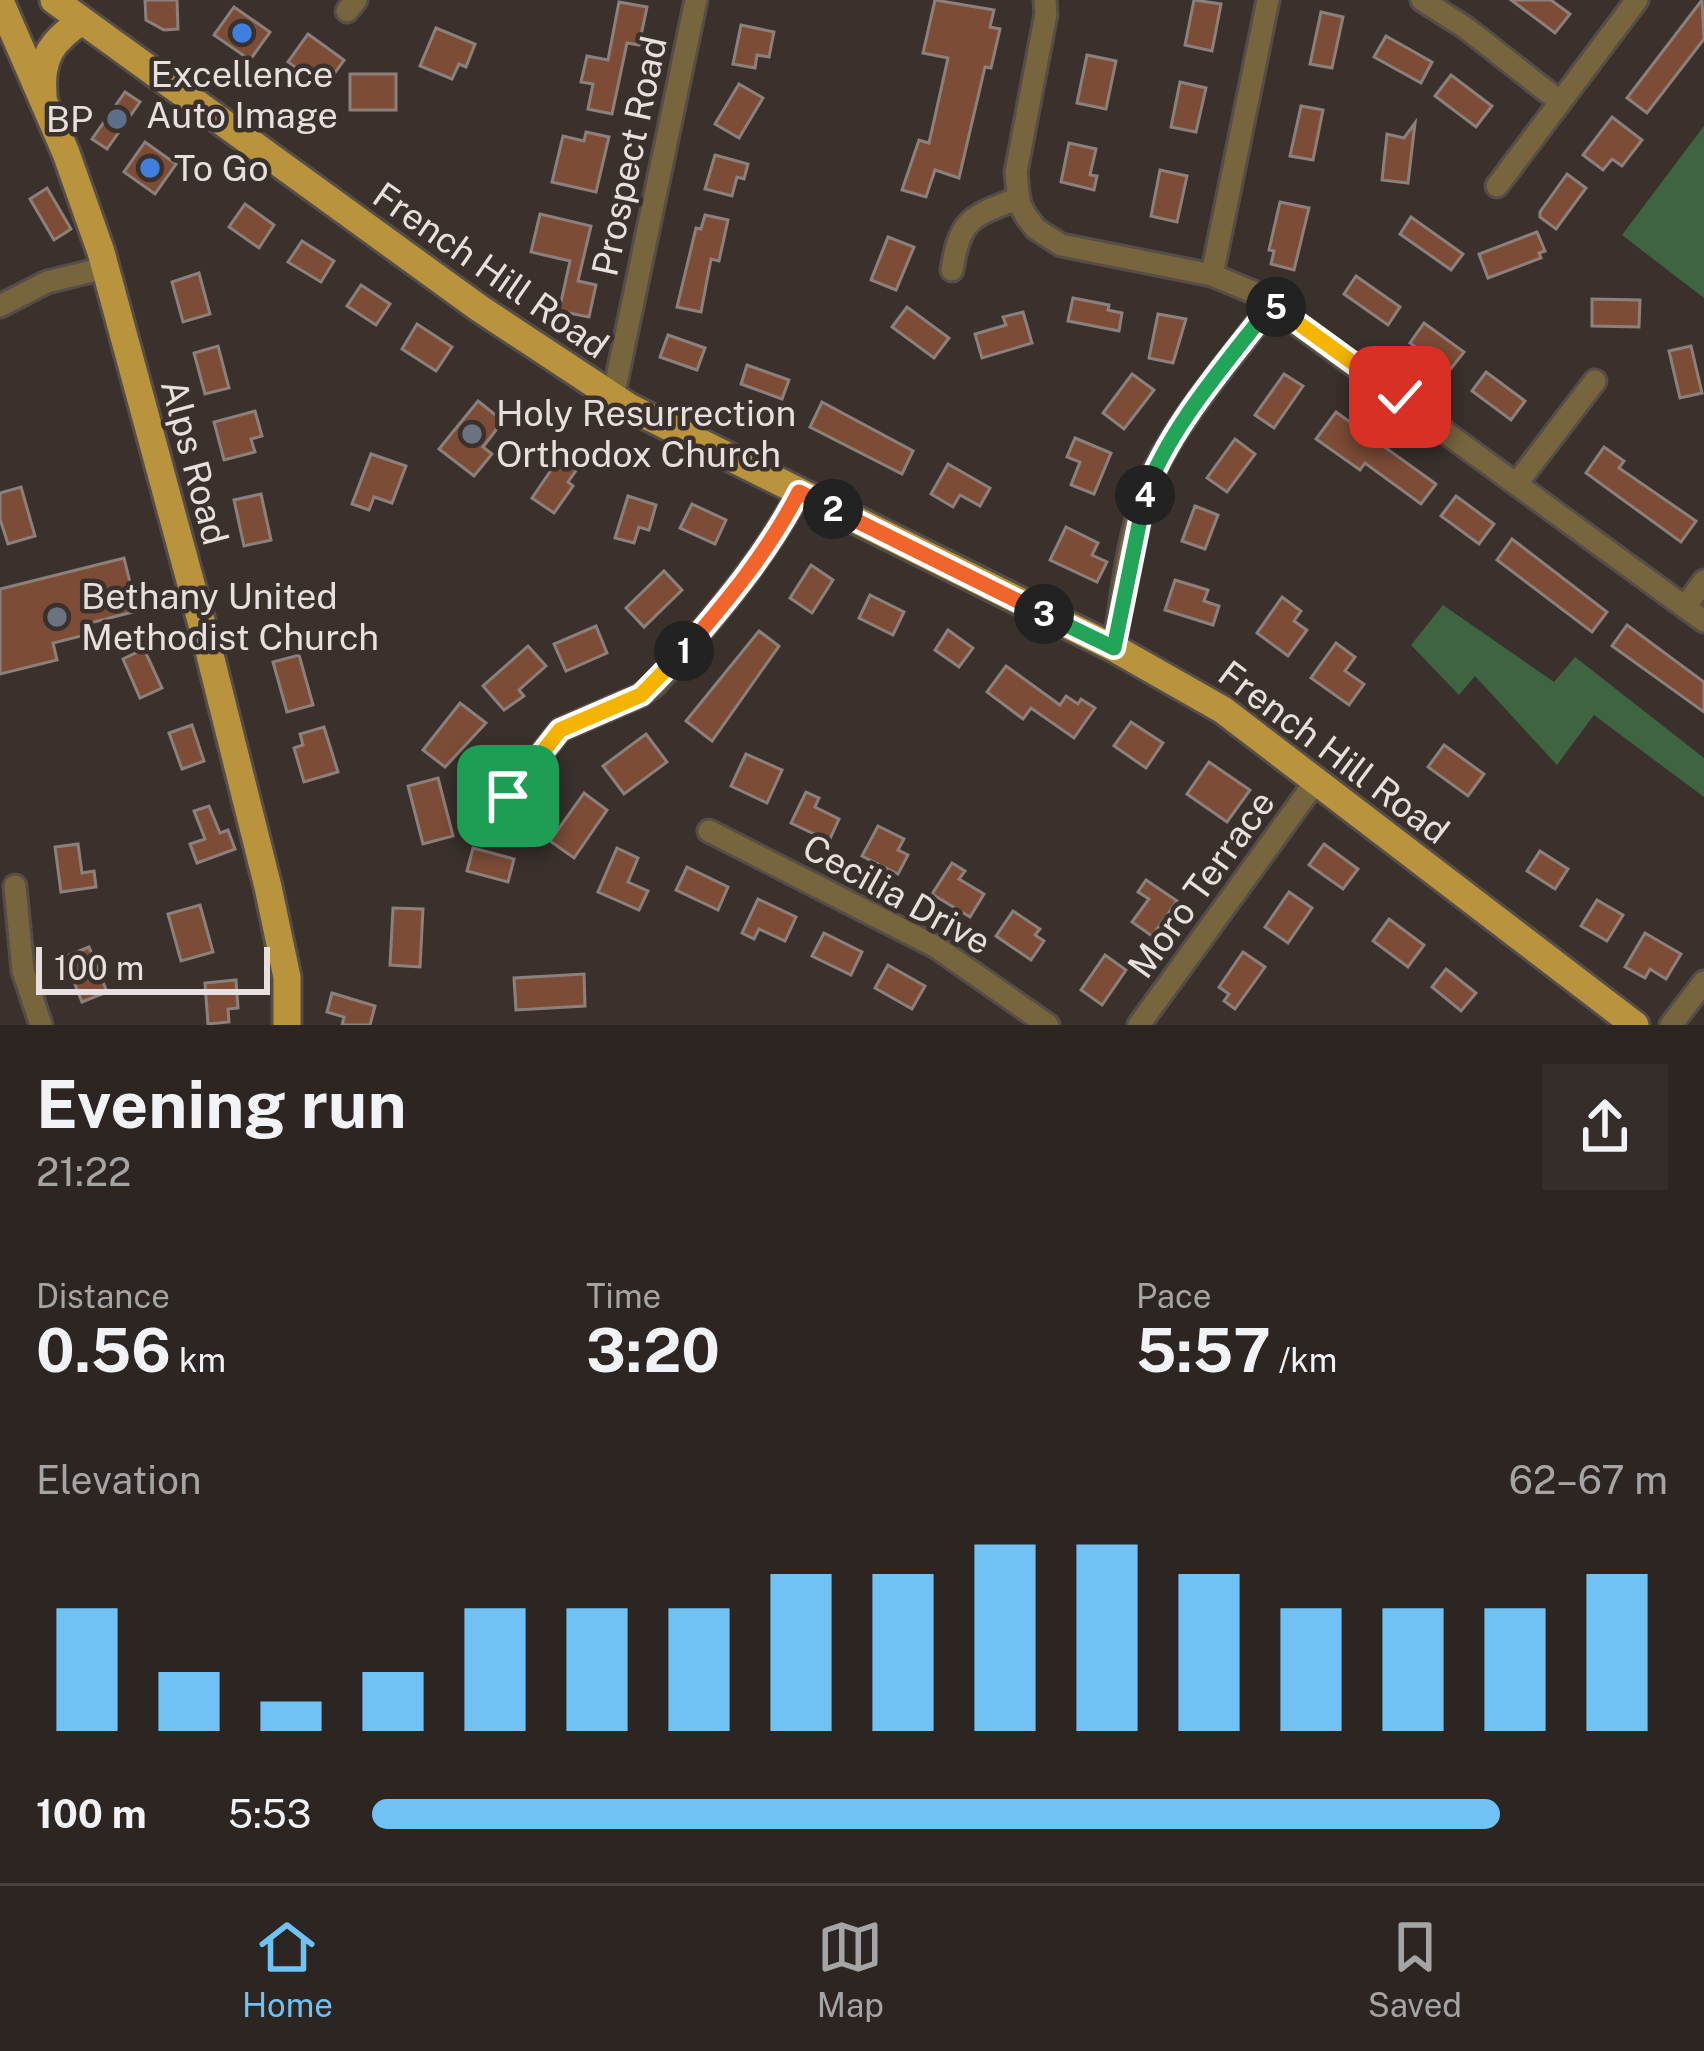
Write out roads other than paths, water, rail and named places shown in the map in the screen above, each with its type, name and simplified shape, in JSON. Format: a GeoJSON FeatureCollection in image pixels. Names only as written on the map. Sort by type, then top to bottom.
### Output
{"type":"FeatureCollection","features":[{"type":"Feature","properties":{"kind":"main road","name":"French Hill Road"},"geometry":{"type":"LineString","coordinates":[[54,0],[460,294],[614,397],[1114,648],[1223,710],[1635,1025]]}},
{"type":"Feature","properties":{"kind":"main road","name":"Alps Road"},"geometry":{"type":"LineString","coordinates":[[0,1],[66,153],[105,268],[268,887],[287,977],[287,1025]]}},
{"type":"Feature","properties":{"kind":"main road"},"geometry":{"type":"LineString","coordinates":[[44,106],[45,54],[60,35],[82,20]]}},
{"type":"Feature","properties":{"kind":"street","name":"Prospect Road"},"geometry":{"type":"LineString","coordinates":[[614,397],[696,0]]}},
{"type":"Feature","properties":{"kind":"street"},"geometry":{"type":"LineString","coordinates":[[1046,0],[1016,172],[1018,198],[1036,229],[1061,245],[1212,275],[1272,304],[1704,621]]}},
{"type":"Feature","properties":{"kind":"street"},"geometry":{"type":"LineString","coordinates":[[1212,275],[1268,0]]}},
{"type":"Feature","properties":{"kind":"street"},"geometry":{"type":"LineString","coordinates":[[1422,0],[1559,101]]}},
{"type":"Feature","properties":{"kind":"street"},"geometry":{"type":"LineString","coordinates":[[1496,186],[1637,0]]}},
{"type":"Feature","properties":{"kind":"street"},"geometry":{"type":"LineString","coordinates":[[952,270],[957,238],[971,220],[1018,198]]}},
{"type":"Feature","properties":{"kind":"street"},"geometry":{"type":"LineString","coordinates":[[0,306],[47,282],[105,268]]}},
{"type":"Feature","properties":{"kind":"street"},"geometry":{"type":"LineString","coordinates":[[1114,648],[1151,477],[1187,418],[1272,304]]}},
{"type":"Feature","properties":{"kind":"street"},"geometry":{"type":"LineString","coordinates":[[1517,483],[1595,381]]}},
{"type":"Feature","properties":{"kind":"street"},"geometry":{"type":"LineString","coordinates":[[508,796],[560,730],[655,685],[749,575],[776,538],[799,492]]}},
{"type":"Feature","properties":{"kind":"street"},"geometry":{"type":"LineString","coordinates":[[1685,607],[1704,581]]}},
{"type":"Feature","properties":{"kind":"street","name":"Moro Terrace"},"geometry":{"type":"LineString","coordinates":[[1139,1025],[1316,781]]}},
{"type":"Feature","properties":{"kind":"street","name":"Cecilia Drive"},"geometry":{"type":"LineString","coordinates":[[709,831],[936,947],[1048,1025]]}},
{"type":"Feature","properties":{"kind":"street"},"geometry":{"type":"LineString","coordinates":[[15,886],[23,970],[41,1025]]}},
{"type":"Feature","properties":{"kind":"street"},"geometry":{"type":"LineString","coordinates":[[1671,1025],[1704,982]]}},
{"type":"Feature","properties":{"kind":"place","name":"Excellence Auto Image"},"geometry":{"type":"Point","coordinates":[242,33]}},
{"type":"Feature","properties":{"kind":"place","name":"BP"},"geometry":{"type":"Point","coordinates":[117,119]}},
{"type":"Feature","properties":{"kind":"place","name":"To Go"},"geometry":{"type":"Point","coordinates":[150,168]}},
{"type":"Feature","properties":{"kind":"place","name":"Holy Resurrection Orthodox Church"},"geometry":{"type":"Point","coordinates":[472,434]}},
{"type":"Feature","properties":{"kind":"place","name":"Bethany United Methodist Church"},"geometry":{"type":"Point","coordinates":[57,617]}}]}
